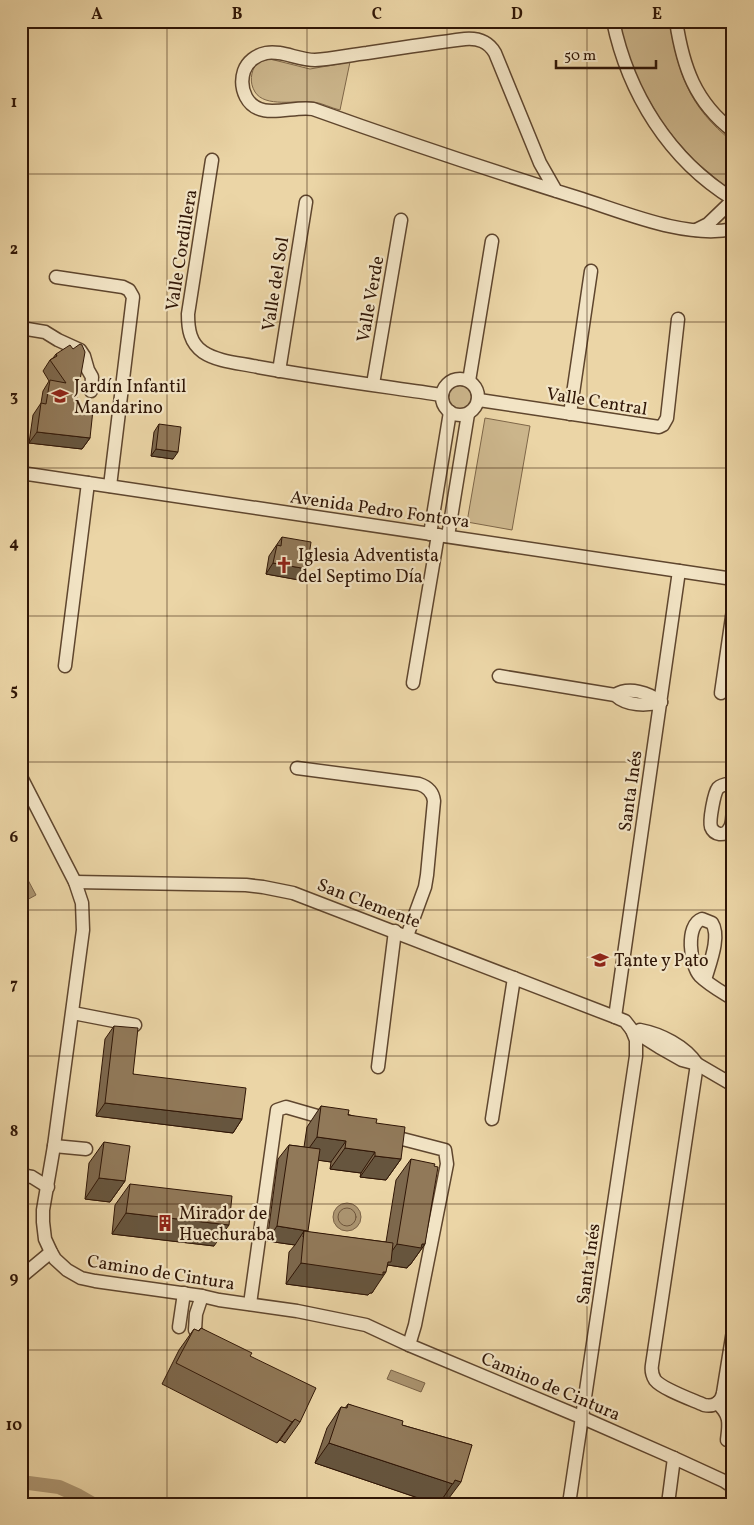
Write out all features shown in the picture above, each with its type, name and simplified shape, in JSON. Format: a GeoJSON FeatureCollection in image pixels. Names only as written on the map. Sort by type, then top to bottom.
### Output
{"type":"FeatureCollection","features":[{"type":"Feature","properties":{"kind":"street"},"geometry":{"type":"LineString","coordinates":[[613,21],[620,49],[632,80],[640,98],[660,131],[690,166],[718,190],[733,199],[708,224],[696,230]]}},
{"type":"Feature","properties":{"kind":"street"},"geometry":{"type":"LineString","coordinates":[[676,21],[681,52],[691,80],[708,108],[733,132]]}},
{"type":"Feature","properties":{"kind":"street"},"geometry":{"type":"LineString","coordinates":[[556,191],[542,168],[495,53],[488,44],[478,39],[465,39],[314,60],[268,53],[250,61],[243,72],[242,86],[248,100],[263,110],[274,112],[301,108],[313,109],[408,143],[530,183],[556,191],[674,227],[711,232],[733,229]]}},
{"type":"Feature","properties":{"kind":"street","name":"Valle Cordillera"},"geometry":{"type":"LineString","coordinates":[[212,160],[188,314],[189,332],[195,344],[204,353],[216,358],[279,371]]}},
{"type":"Feature","properties":{"kind":"street"},"geometry":{"type":"LineString","coordinates":[[530,183],[532,173],[542,168]]}},
{"type":"Feature","properties":{"kind":"street","name":"Valle del Sol"},"geometry":{"type":"LineString","coordinates":[[279,371],[306,202]]}},
{"type":"Feature","properties":{"kind":"street","name":"Valle Verde"},"geometry":{"type":"LineString","coordinates":[[373,384],[401,220]]}},
{"type":"Feature","properties":{"kind":"street"},"geometry":{"type":"LineString","coordinates":[[469,381],[492,241]]}},
{"type":"Feature","properties":{"kind":"street"},"geometry":{"type":"LineString","coordinates":[[570,414],[591,271]]}},
{"type":"Feature","properties":{"kind":"street"},"geometry":{"type":"LineString","coordinates":[[56,277],[123,287],[129,290],[133,297],[110,486]]}},
{"type":"Feature","properties":{"kind":"street","name":"Valle Central"},"geometry":{"type":"LineString","coordinates":[[479,400],[654,427],[662,425],[666,418],[678,319]]}},
{"type":"Feature","properties":{"kind":"street"},"geometry":{"type":"LineString","coordinates":[[21,328],[45,332],[80,350],[87,362],[88,370],[92,377],[90,391]]}},
{"type":"Feature","properties":{"kind":"street"},"geometry":{"type":"LineString","coordinates":[[279,371],[442,395]]}},
{"type":"Feature","properties":{"kind":"street"},"geometry":{"type":"LineString","coordinates":[[459,379],[469,381],[477,389],[479,400],[476,407],[468,414],[459,416],[450,412],[444,404],[442,395],[450,382],[459,379]]}},
{"type":"Feature","properties":{"kind":"street"},"geometry":{"type":"LineString","coordinates":[[439,535],[450,412]]}},
{"type":"Feature","properties":{"kind":"street"},"geometry":{"type":"LineString","coordinates":[[413,683],[439,535],[468,414]]}},
{"type":"Feature","properties":{"kind":"street","name":"Avenida Pedro Fontova"},"geometry":{"type":"LineString","coordinates":[[21,473],[733,579]]}},
{"type":"Feature","properties":{"kind":"street"},"geometry":{"type":"LineString","coordinates":[[65,666],[88,483]]}},
{"type":"Feature","properties":{"kind":"street","name":"Santa Inés"},"geometry":{"type":"LineString","coordinates":[[615,1017],[679,571]]}},
{"type":"Feature","properties":{"kind":"street"},"geometry":{"type":"LineString","coordinates":[[721,693],[733,610]]}},
{"type":"Feature","properties":{"kind":"street"},"geometry":{"type":"LineString","coordinates":[[499,676],[615,695],[626,691],[638,692],[649,695],[661,702]]}},
{"type":"Feature","properties":{"kind":"street"},"geometry":{"type":"LineString","coordinates":[[297,768],[419,784],[424,785],[432,792],[434,801],[427,875],[407,936]]}},
{"type":"Feature","properties":{"kind":"street","name":"Camino de Cintura"},"geometry":{"type":"LineString","coordinates":[[21,777],[75,882],[82,903],[84,924],[43,1222],[45,1240],[50,1252],[67,1270],[74,1275],[88,1280],[297,1311],[366,1325],[674,1458],[733,1487]]}},
{"type":"Feature","properties":{"kind":"street"},"geometry":{"type":"LineString","coordinates":[[733,785],[721,786],[716,793],[710,822],[715,832],[722,834],[730,829],[733,810]]}},
{"type":"Feature","properties":{"kind":"street","name":"San Clemente"},"geometry":{"type":"LineString","coordinates":[[75,882],[264,887],[305,897],[615,1017],[625,1022],[632,1030]]}},
{"type":"Feature","properties":{"kind":"street"},"geometry":{"type":"LineString","coordinates":[[378,1067],[394,931]]}},
{"type":"Feature","properties":{"kind":"street"},"geometry":{"type":"LineString","coordinates":[[492,1119],[514,978]]}},
{"type":"Feature","properties":{"kind":"street"},"geometry":{"type":"LineString","coordinates":[[705,980],[733,999]]}},
{"type":"Feature","properties":{"kind":"street"},"geometry":{"type":"LineString","coordinates":[[73,1013],[134,1025]]}},
{"type":"Feature","properties":{"kind":"street"},"geometry":{"type":"LineString","coordinates":[[632,1030],[650,1032],[664,1038],[688,1053],[697,1064],[733,1085]]}},
{"type":"Feature","properties":{"kind":"street","name":"Santa Inés"},"geometry":{"type":"LineString","coordinates":[[569,1504],[636,1056],[636,1040],[632,1030]]}},
{"type":"Feature","properties":{"kind":"street"},"geometry":{"type":"LineString","coordinates":[[697,1064],[651,1370],[654,1378],[661,1386],[704,1405],[709,1406],[717,1403],[723,1393],[733,1331]]}},
{"type":"Feature","properties":{"kind":"street"},"geometry":{"type":"LineString","coordinates":[[250,1304],[277,1110],[286,1107],[342,1122]]}},
{"type":"Feature","properties":{"kind":"street"},"geometry":{"type":"LineString","coordinates":[[379,1133],[445,1150],[447,1164],[409,1345]]}},
{"type":"Feature","properties":{"kind":"street"},"geometry":{"type":"LineString","coordinates":[[54,1146],[86,1149]]}},
{"type":"Feature","properties":{"kind":"street"},"geometry":{"type":"LineString","coordinates":[[21,1175],[32,1177],[48,1187]]}},
{"type":"Feature","properties":{"kind":"street"},"geometry":{"type":"LineString","coordinates":[[21,1276],[50,1252]]}},
{"type":"Feature","properties":{"kind":"street"},"geometry":{"type":"LineString","coordinates":[[179,1327],[184,1293]]}},
{"type":"Feature","properties":{"kind":"street"},"geometry":{"type":"LineString","coordinates":[[196,1330],[196,1314],[202,1296]]}},
{"type":"Feature","properties":{"kind":"street"},"geometry":{"type":"LineString","coordinates":[[717,1403],[728,1417],[728,1440]]}},
{"type":"Feature","properties":{"kind":"street"},"geometry":{"type":"LineString","coordinates":[[668,1504],[674,1458]]}},
{"type":"Feature","properties":{"kind":"shaded area"},"geometry":{"type":"Polygon","coordinates":[[[618,21],[669,21],[677,58],[688,88],[705,115],[733,142],[733,190],[725,186],[695,161],[660,119],[634,74],[618,21]]]}},
{"type":"Feature","properties":{"kind":"shaded area"},"geometry":{"type":"Polygon","coordinates":[[[270,59],[310,69],[350,62],[340,110],[314,102],[274,102],[260,97],[253,88],[252,74],[256,63],[270,59]]]}},
{"type":"Feature","properties":{"kind":"shaded area"},"geometry":{"type":"Polygon","coordinates":[[[461,384],[470,388],[474,397],[470,406],[461,410],[452,406],[448,397],[452,388],[461,384]]]}},
{"type":"Feature","properties":{"kind":"shaded area"},"geometry":{"type":"Polygon","coordinates":[[[485,418],[530,426],[512,530],[467,522],[485,418]]]}},
{"type":"Feature","properties":{"kind":"water"},"geometry":{"type":"Polygon","coordinates":[[[21,867],[36,895],[25,901],[21,894],[21,867]]]}},
{"type":"Feature","properties":{"kind":"water"},"geometry":{"type":"Polygon","coordinates":[[[347,1203],[357,1207],[361,1217],[357,1227],[347,1231],[337,1227],[333,1217],[337,1207],[347,1203]]]}},
{"type":"Feature","properties":{"kind":"water"},"geometry":{"type":"Polygon","coordinates":[[[391,1370],[425,1383],[421,1392],[387,1379],[391,1370]]]}},
{"type":"Feature","properties":{"kind":"building"},"geometry":{"type":"Polygon","coordinates":[[[80,344],[85,352],[75,408],[93,410],[90,438],[37,432],[41,403],[46,404],[50,380],[66,383],[50,360],[70,345],[73,349],[80,344]]]}},
{"type":"Feature","properties":{"kind":"building"},"geometry":{"type":"Polygon","coordinates":[[[159,424],[181,427],[178,452],[156,449],[159,424]]]}},
{"type":"Feature","properties":{"kind":"building"},"geometry":{"type":"Polygon","coordinates":[[[282,537],[311,542],[307,569],[273,563],[277,545],[281,546],[282,537]]]}},
{"type":"Feature","properties":{"kind":"building"},"geometry":{"type":"Polygon","coordinates":[[[114,1026],[138,1028],[133,1074],[246,1088],[242,1119],[105,1103],[114,1026]]]}},
{"type":"Feature","properties":{"kind":"building"},"geometry":{"type":"Polygon","coordinates":[[[321,1106],[349,1110],[348,1115],[377,1119],[376,1123],[405,1127],[401,1159],[375,1156],[375,1152],[345,1148],[346,1141],[317,1137],[321,1106]]]}},
{"type":"Feature","properties":{"kind":"building"},"geometry":{"type":"Polygon","coordinates":[[[104,1142],[130,1146],[125,1181],[99,1178],[104,1142]]]}},
{"type":"Feature","properties":{"kind":"building"},"geometry":{"type":"Polygon","coordinates":[[[289,1145],[320,1149],[308,1231],[277,1226],[289,1145]]]}},
{"type":"Feature","properties":{"kind":"building"},"geometry":{"type":"Polygon","coordinates":[[[411,1159],[435,1164],[434,1166],[438,1167],[425,1244],[422,1244],[421,1248],[397,1244],[411,1159]]]}},
{"type":"Feature","properties":{"kind":"building"},"geometry":{"type":"Polygon","coordinates":[[[130,1184],[232,1196],[229,1225],[126,1213],[130,1184]]]}},
{"type":"Feature","properties":{"kind":"building"},"geometry":{"type":"Polygon","coordinates":[[[304,1231],[393,1243],[391,1262],[388,1262],[386,1272],[383,1272],[383,1275],[301,1263],[304,1231]]]}},
{"type":"Feature","properties":{"kind":"building"},"geometry":{"type":"Polygon","coordinates":[[[201,1328],[252,1353],[250,1356],[316,1388],[300,1422],[295,1419],[292,1422],[176,1363],[194,1329],[199,1331],[201,1328]]]}},
{"type":"Feature","properties":{"kind":"building"},"geometry":{"type":"Polygon","coordinates":[[[348,1404],[403,1421],[402,1425],[472,1445],[461,1482],[455,1480],[453,1484],[329,1443],[341,1407],[347,1408],[348,1404]]]}},
{"type":"Feature","properties":{"kind":"waterway"},"geometry":{"type":"LineString","coordinates":[[21,1482],[59,1487],[93,1504]]}},
{"type":"Feature","properties":{"kind":"place","name":"Jardín Infantil Mandarino"},"geometry":{"type":"Point","coordinates":[60,396]}},
{"type":"Feature","properties":{"kind":"place","name":"Iglesia Adventista del Septimo Día"},"geometry":{"type":"Point","coordinates":[284,565]}},
{"type":"Feature","properties":{"kind":"place","name":"Tante y Pato"},"geometry":{"type":"Point","coordinates":[600,960]}},
{"type":"Feature","properties":{"kind":"place","name":"Mirador de Huechuraba"},"geometry":{"type":"Point","coordinates":[165,1223]}}]}
